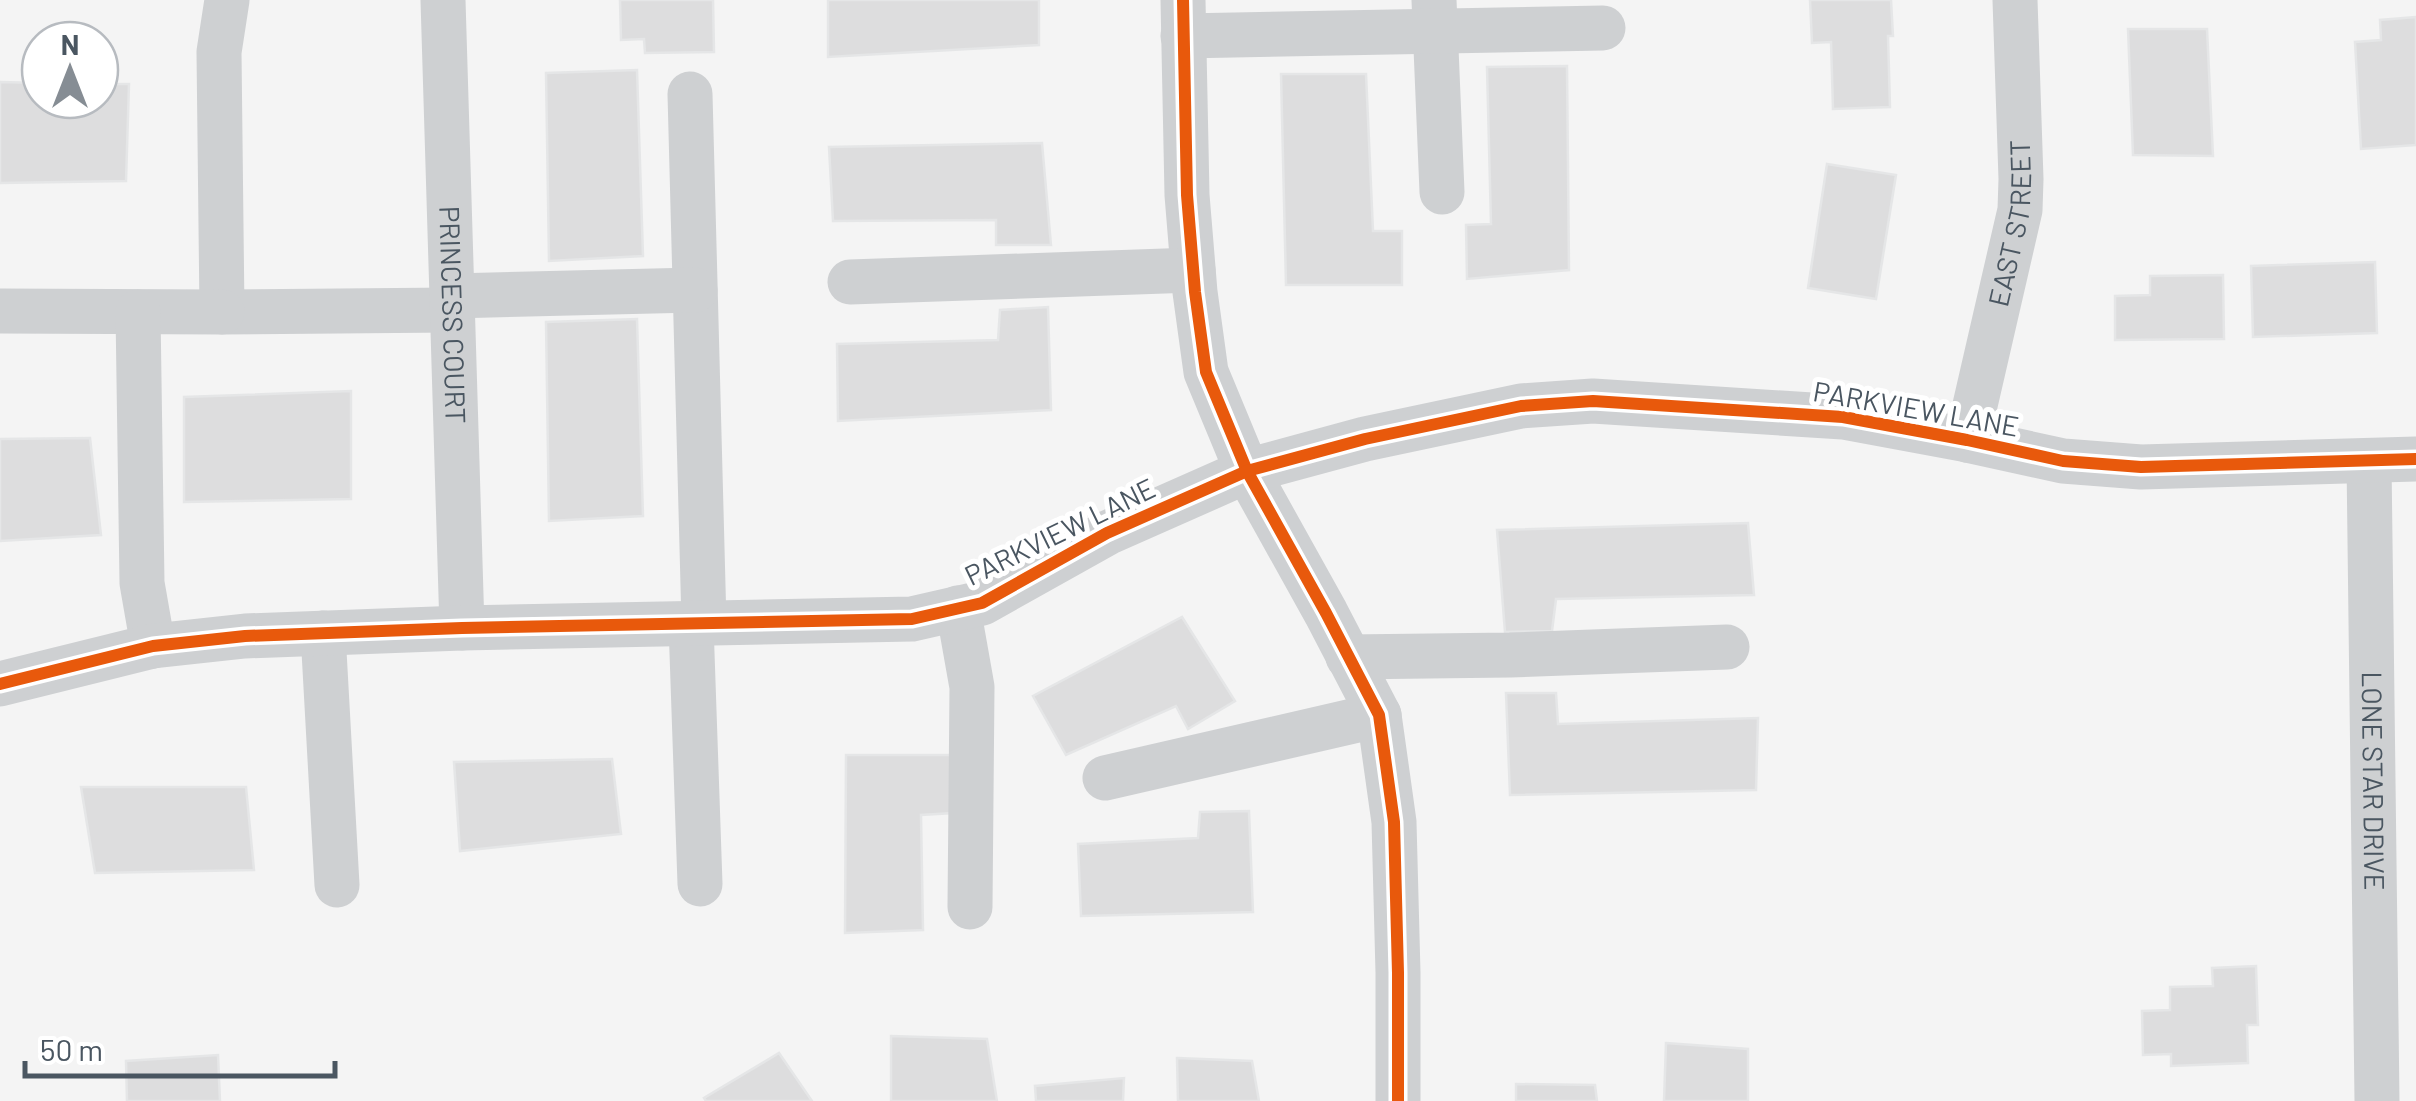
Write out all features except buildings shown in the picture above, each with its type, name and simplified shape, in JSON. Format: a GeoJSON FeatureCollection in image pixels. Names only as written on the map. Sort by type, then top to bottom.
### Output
{"type":"FeatureCollection","features":[{"type":"Feature","properties":{"kind":"street"},"geometry":{"type":"LineString","coordinates":[[222,312],[219,52],[227,0]]}},
{"type":"Feature","properties":{"kind":"street","name":"PRINCESS COURT"},"geometry":{"type":"LineString","coordinates":[[443,0],[462,628]]}},
{"type":"Feature","properties":{"kind":"street","name":"EAST STREET"},"geometry":{"type":"LineString","coordinates":[[1967,440],[2020,210],[2015,0]]}},
{"type":"Feature","properties":{"kind":"street"},"geometry":{"type":"LineString","coordinates":[[1435,16],[1442,192]]}},
{"type":"Feature","properties":{"kind":"street"},"geometry":{"type":"LineString","coordinates":[[1398,1101],[1394,822],[1378,715],[1247,471],[1206,372],[1187,195],[1183,18],[1435,16],[1603,28]]}},
{"type":"Feature","properties":{"kind":"street"},"geometry":{"type":"LineString","coordinates":[[690,94],[700,884]]}},
{"type":"Feature","properties":{"kind":"street"},"geometry":{"type":"LineString","coordinates":[[850,282],[1193,270]]}},
{"type":"Feature","properties":{"kind":"street"},"geometry":{"type":"LineString","coordinates":[[0,310],[222,312],[695,290]]}},
{"type":"Feature","properties":{"kind":"street"},"geometry":{"type":"LineString","coordinates":[[138,312],[142,583],[153,646]]}},
{"type":"Feature","properties":{"kind":"street","name":"PARKVIEW LANE"},"geometry":{"type":"LineString","coordinates":[[0,684],[153,646],[245,636],[912,620],[982,603],[1106,533],[1247,471],[1365,439],[1521,406],[1593,401],[1843,417],[2063,462],[2141,467],[2416,458]]}},
{"type":"Feature","properties":{"kind":"street","name":"LONE STAR DRIVE"},"geometry":{"type":"LineString","coordinates":[[2369,462],[2378,1101]]}},
{"type":"Feature","properties":{"kind":"street"},"geometry":{"type":"LineString","coordinates":[[958,608],[972,687],[970,907]]}},
{"type":"Feature","properties":{"kind":"street"},"geometry":{"type":"LineString","coordinates":[[323,633],[337,885]]}},
{"type":"Feature","properties":{"kind":"street"},"geometry":{"type":"LineString","coordinates":[[1348,657],[1727,647]]}},
{"type":"Feature","properties":{"kind":"street"},"geometry":{"type":"LineString","coordinates":[[1104,778],[1378,715]]}},
{"type":"Feature","properties":{"kind":"cycle path"},"geometry":{"type":"LineString","coordinates":[[1183,0],[1187,195],[1206,372],[1247,471],[1379,715],[1394,822],[1398,1101]]}},
{"type":"Feature","properties":{"kind":"cycle path"},"geometry":{"type":"LineString","coordinates":[[0,684],[153,646],[245,636],[912,619],[982,603],[1107,533],[1247,471],[1365,439],[1521,406],[1593,401],[1843,417],[2063,461],[2141,467],[2416,459]]}}]}
